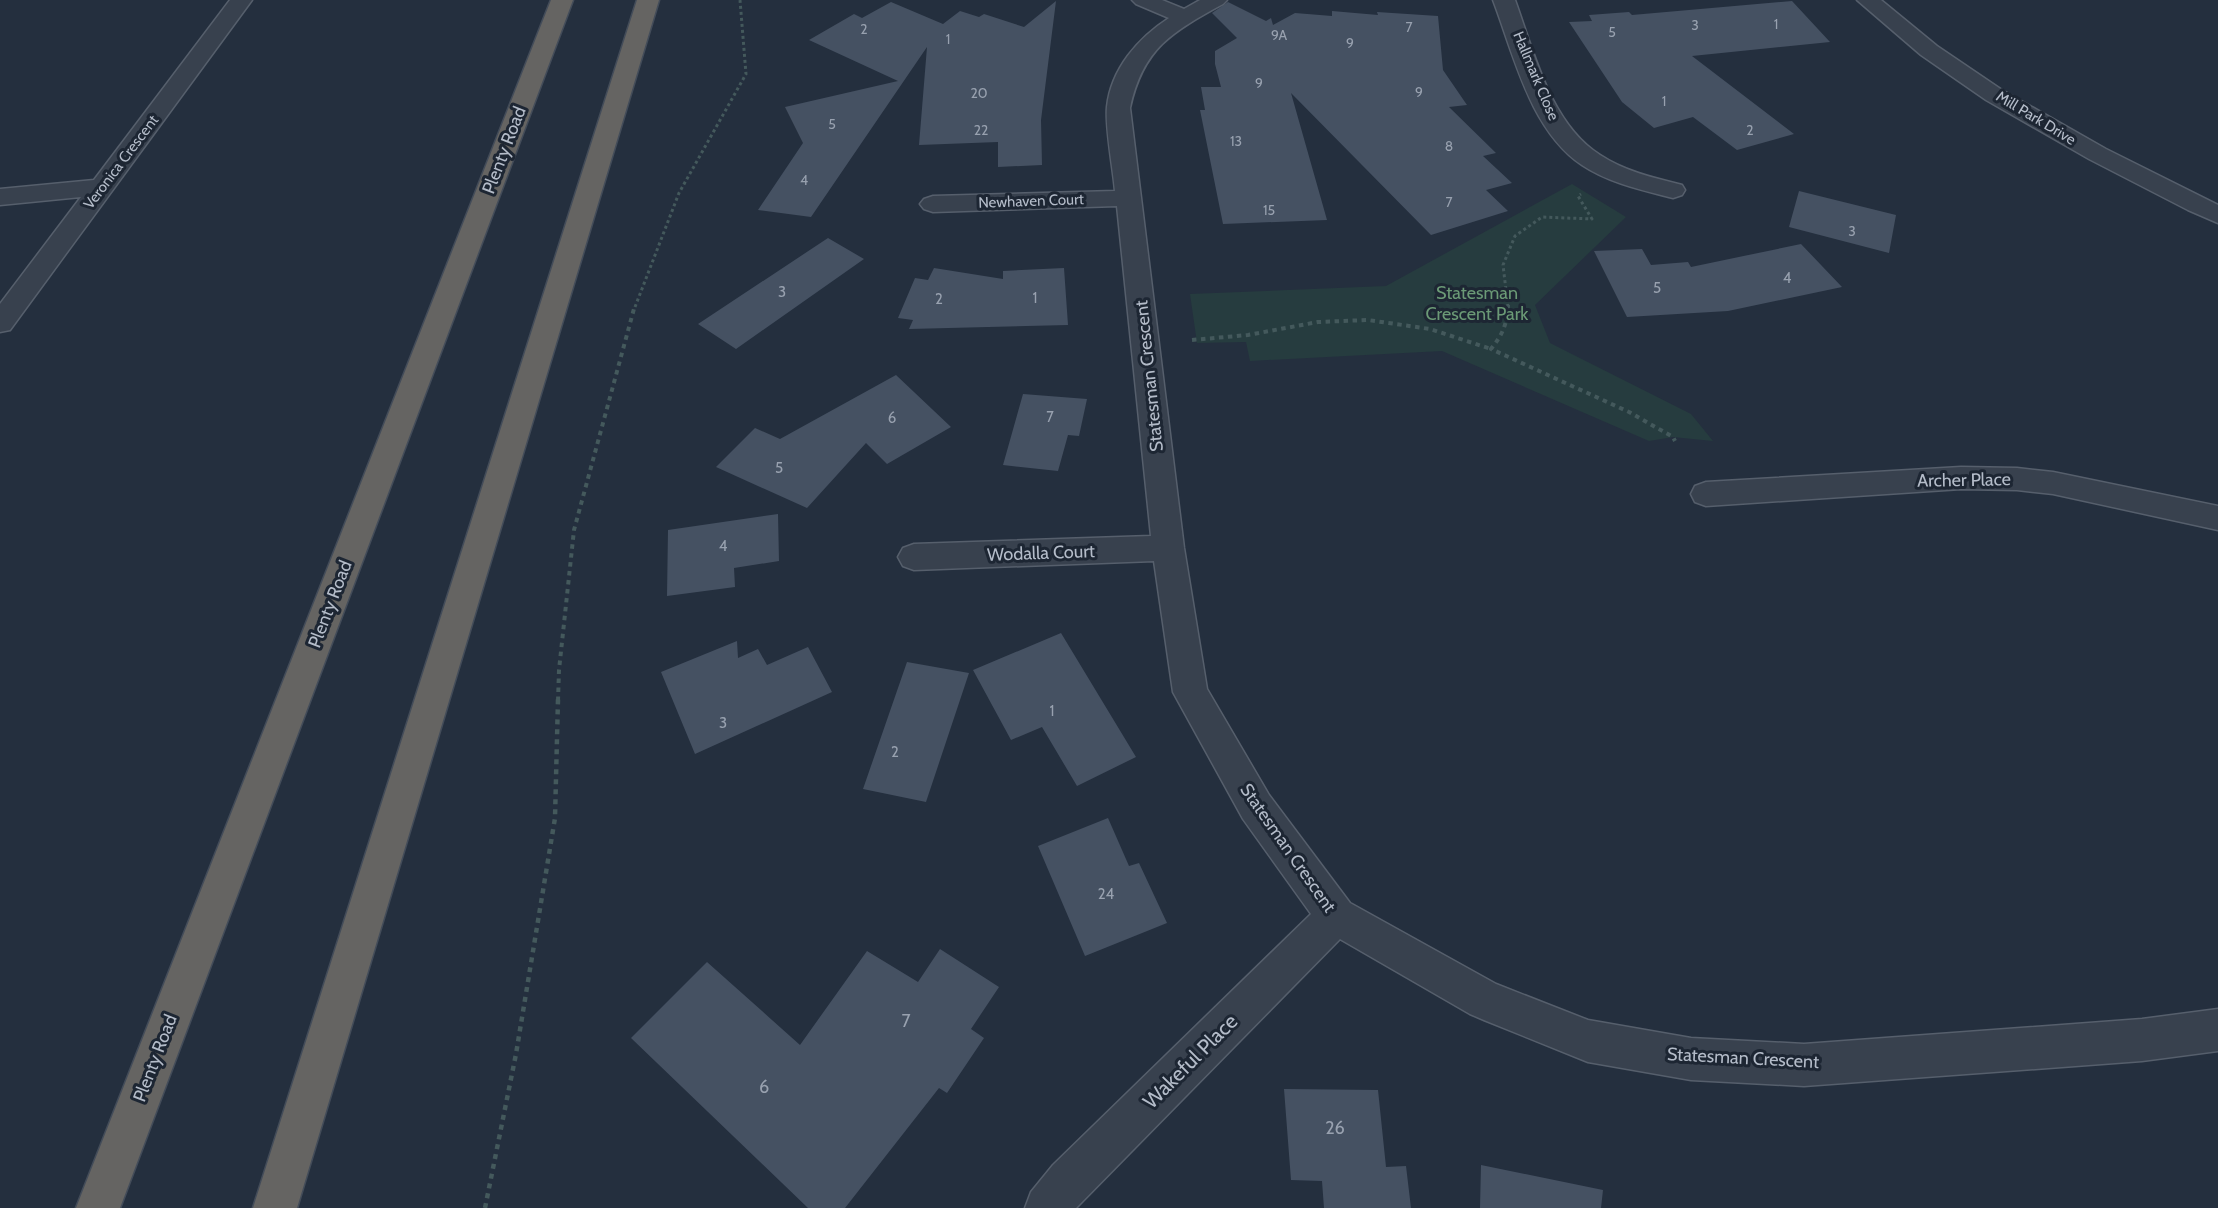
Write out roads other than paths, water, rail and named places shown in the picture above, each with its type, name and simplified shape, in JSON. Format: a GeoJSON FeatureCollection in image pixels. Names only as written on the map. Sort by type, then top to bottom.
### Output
{"type":"FeatureCollection","features":[{"type":"Feature","properties":{"kind":"highway","name":"Plenty Road"},"geometry":{"type":"LineString","coordinates":[[98,1208],[562,0]]}},
{"type":"Feature","properties":{"kind":"highway"},"geometry":{"type":"LineString","coordinates":[[275,1208],[648,0]]}},
{"type":"Feature","properties":{"kind":"street","name":"Veronica Crescent"},"geometry":{"type":"LineString","coordinates":[[0,323],[241,0]]}},
{"type":"Feature","properties":{"kind":"street"},"geometry":{"type":"LineString","coordinates":[[1143,0],[1184,16]]}},
{"type":"Feature","properties":{"kind":"street","name":"Statesman Crescent"},"geometry":{"type":"LineString","coordinates":[[1216,0],[1184,16],[1158,35],[1139,54],[1127,72],[1118,108],[1168,548],[1190,692],[1256,807],[1336,916],[1484,1000],[1588,1041],[1691,1059],[1804,1065],[2142,1040],[2218,1030]]}},
{"type":"Feature","properties":{"kind":"street","name":"Hallmark Close"},"geometry":{"type":"LineString","coordinates":[[1504,0],[1548,111],[1562,134],[1580,153],[1599,165],[1631,180],[1673,190]]}},
{"type":"Feature","properties":{"kind":"street","name":"Mill Park Drive"},"geometry":{"type":"LineString","coordinates":[[1868,0],[1954,67],[2026,113],[2095,153],[2218,215]]}},
{"type":"Feature","properties":{"kind":"street"},"geometry":{"type":"LineString","coordinates":[[0,197],[102,187]]}},
{"type":"Feature","properties":{"kind":"street","name":"Newhaven Court"},"geometry":{"type":"LineString","coordinates":[[933,204],[1129,198]]}},
{"type":"Feature","properties":{"kind":"street"},"geometry":{"type":"LineString","coordinates":[[0,203],[86,208]]}},
{"type":"Feature","properties":{"kind":"street","name":"Archer Place"},"geometry":{"type":"LineString","coordinates":[[1706,494],[1961,478],[2017,479],[2053,483],[2218,518]]}},
{"type":"Feature","properties":{"kind":"street","name":"Wodalla Court"},"geometry":{"type":"LineString","coordinates":[[914,557],[1168,548]]}},
{"type":"Feature","properties":{"kind":"street","name":"Wakeful Place"},"geometry":{"type":"LineString","coordinates":[[1047,1208],[1069,1181],[1336,916]]}},
{"type":"Feature","properties":{"kind":"park label","name":"Statesman Crescent Park"},"geometry":{"type":"Point","coordinates":[1477,303]}}]}
